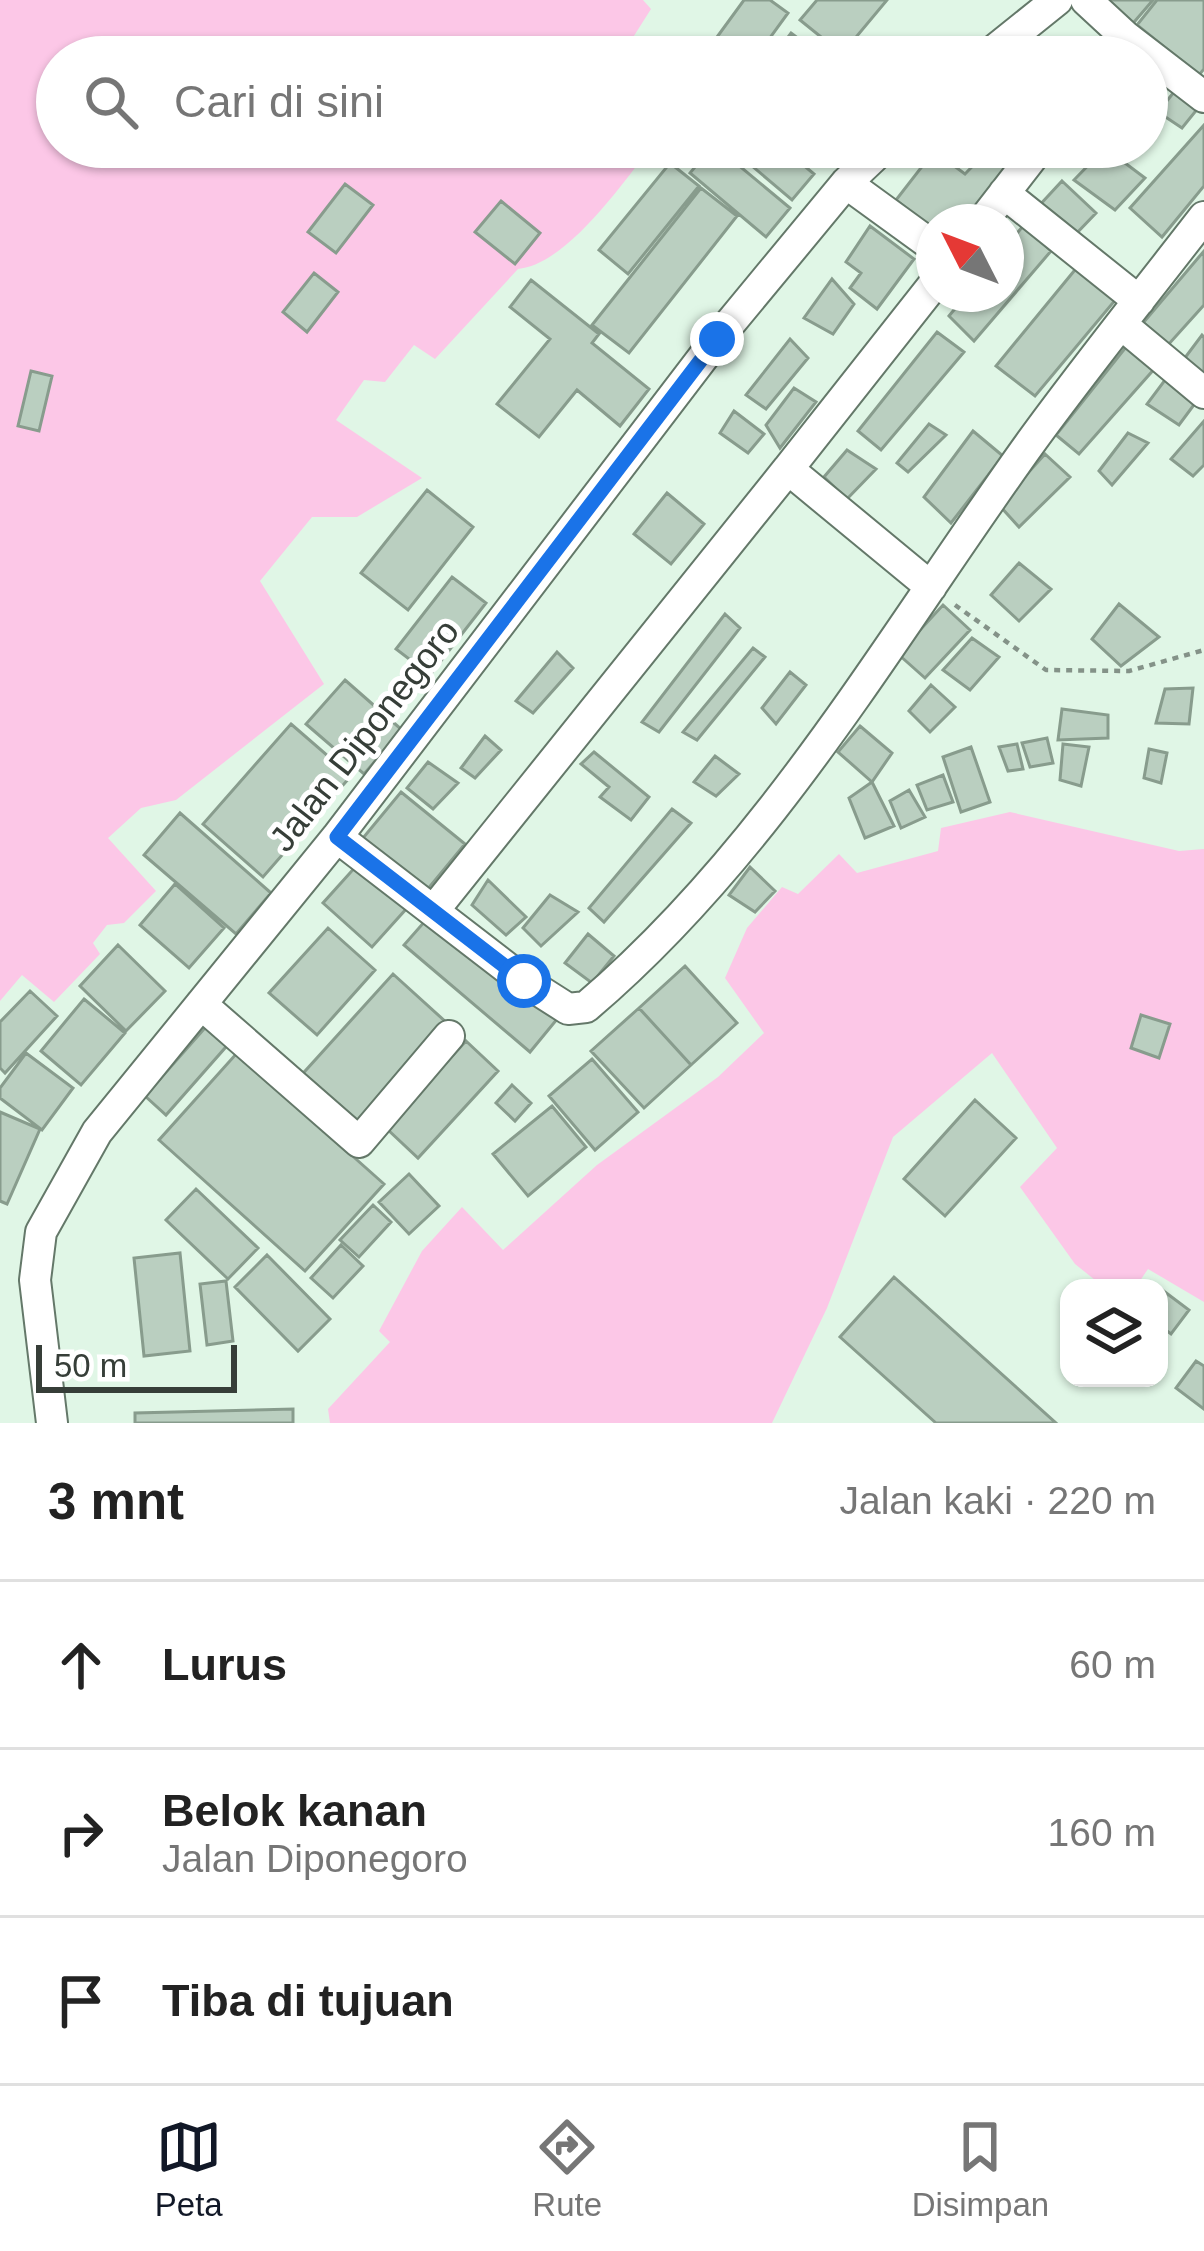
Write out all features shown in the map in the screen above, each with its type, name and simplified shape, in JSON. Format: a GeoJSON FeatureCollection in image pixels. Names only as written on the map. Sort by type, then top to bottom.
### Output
{"type":"FeatureCollection","features":[{"type":"Feature","properties":{"kind":"street"},"geometry":{"type":"LineString","coordinates":[[1012,36],[1057,0]]}},
{"type":"Feature","properties":{"kind":"street"},"geometry":{"type":"LineString","coordinates":[[1086,0],[1111,36]]}},
{"type":"Feature","properties":{"kind":"street"},"geometry":{"type":"LineString","coordinates":[[1168,76],[1204,97]]}},
{"type":"Feature","properties":{"kind":"street","name":"Jalan Diponegoro"},"geometry":{"type":"LineString","coordinates":[[52,1423],[35,1280],[40,1232],[97,1132],[337,837],[717,339],[862,168]]}},
{"type":"Feature","properties":{"kind":"street"},"geometry":{"type":"LineString","coordinates":[[996,204],[1024,168]]}},
{"type":"Feature","properties":{"kind":"street"},"geometry":{"type":"LineString","coordinates":[[846,183],[916,234]]}},
{"type":"Feature","properties":{"kind":"street"},"geometry":{"type":"LineString","coordinates":[[1004,193],[1130,312],[1204,393]]}},
{"type":"Feature","properties":{"kind":"street"},"geometry":{"type":"LineString","coordinates":[[337,837],[556,1002],[568,1009],[586,1007],[702,889],[797,778],[1130,312],[1204,217]]}},
{"type":"Feature","properties":{"kind":"street"},"geometry":{"type":"LineString","coordinates":[[434,910],[916,307]]}},
{"type":"Feature","properties":{"kind":"street"},"geometry":{"type":"LineString","coordinates":[[788,470],[931,587]]}},
{"type":"Feature","properties":{"kind":"street"},"geometry":{"type":"LineString","coordinates":[[200,1004],[359,1142],[448,1036]]}},
{"type":"Feature","properties":{"kind":"path"},"geometry":{"type":"LineString","coordinates":[[931,587],[1046,670],[1129,671],[1204,650]]}},
{"type":"Feature","properties":{"kind":"shaded area"},"geometry":{"type":"Polygon","coordinates":[[[0,0],[643,0],[651,9],[634,36],[36,36],[36,168],[635,168],[574,238],[537,264],[518,269],[435,359],[414,345],[385,382],[364,380],[336,420],[422,478],[357,517],[312,517],[260,581],[324,684],[176,800],[141,808],[108,838],[156,891],[124,923],[107,925],[93,943],[100,954],[54,1002],[22,975],[0,1001],[0,0]]]}},
{"type":"Feature","properties":{"kind":"shaded area"},"geometry":{"type":"Polygon","coordinates":[[[1010,812],[1179,851],[1204,849],[1204,1302],[1148,1269],[1141,1279],[1094,1279],[1075,1264],[1020,1187],[1057,1148],[992,1053],[893,1137],[827,1308],[772,1423],[330,1423],[328,1409],[390,1342],[379,1331],[422,1251],[462,1207],[503,1250],[597,1165],[718,1077],[764,1033],[725,978],[747,928],[782,887],[798,894],[839,854],[857,873],[938,851],[941,828],[1010,812]]]}},
{"type":"Feature","properties":{"kind":"building"},"geometry":{"type":"Polygon","coordinates":[[[744,0],[770,0],[788,13],[771,36],[718,36],[744,0]]]}},
{"type":"Feature","properties":{"kind":"building"},"geometry":{"type":"Polygon","coordinates":[[[817,0],[887,0],[857,36],[820,36],[800,20],[817,0]]]}},
{"type":"Feature","properties":{"kind":"building"},"geometry":{"type":"Polygon","coordinates":[[[1109,0],[1153,0],[1129,28],[1104,6],[1109,0]]]}},
{"type":"Feature","properties":{"kind":"building"},"geometry":{"type":"Polygon","coordinates":[[[1157,0],[1204,0],[1204,69],[1199,75],[1168,50],[1168,36],[1151,36],[1137,25],[1157,0]]]}},
{"type":"Feature","properties":{"kind":"building"},"geometry":{"type":"Polygon","coordinates":[[[1174,92],[1199,107],[1182,128],[1168,119],[1168,100],[1174,92]]]}},
{"type":"Feature","properties":{"kind":"building"},"geometry":{"type":"Polygon","coordinates":[[[1204,125],[1204,186],[1162,237],[1130,208],[1204,125]]]}},
{"type":"Feature","properties":{"kind":"building"},"geometry":{"type":"Polygon","coordinates":[[[666,168],[676,168],[699,186],[628,274],[599,250],[666,168]]]}},
{"type":"Feature","properties":{"kind":"building"},"geometry":{"type":"Polygon","coordinates":[[[694,168],[742,168],[790,208],[766,237],[690,173],[694,168]]]}},
{"type":"Feature","properties":{"kind":"building"},"geometry":{"type":"Polygon","coordinates":[[[754,168],[807,168],[814,174],[792,200],[754,168]]]}},
{"type":"Feature","properties":{"kind":"building"},"geometry":{"type":"Polygon","coordinates":[[[921,168],[957,168],[965,174],[971,168],[1005,168],[978,204],[916,204],[916,216],[896,200],[921,168]]]}},
{"type":"Feature","properties":{"kind":"building"},"geometry":{"type":"Polygon","coordinates":[[[1086,168],[1132,168],[1145,178],[1115,210],[1074,180],[1086,168]]]}},
{"type":"Feature","properties":{"kind":"building"},"geometry":{"type":"Polygon","coordinates":[[[1062,181],[1096,213],[1073,237],[1036,209],[1062,181]]]}},
{"type":"Feature","properties":{"kind":"building"},"geometry":{"type":"Polygon","coordinates":[[[345,184],[373,205],[336,253],[308,232],[345,184]]]}},
{"type":"Feature","properties":{"kind":"building"},"geometry":{"type":"Polygon","coordinates":[[[701,188],[737,216],[629,353],[592,325],[701,188]]]}},
{"type":"Feature","properties":{"kind":"building"},"geometry":{"type":"Polygon","coordinates":[[[501,201],[540,233],[515,264],[475,232],[501,201]]]}},
{"type":"Feature","properties":{"kind":"building"},"geometry":{"type":"Polygon","coordinates":[[[1024,225],[1051,251],[1024,283],[1024,225]]]}},
{"type":"Feature","properties":{"kind":"building"},"geometry":{"type":"Polygon","coordinates":[[[870,226],[914,259],[877,309],[850,288],[861,273],[846,262],[870,226]]]}},
{"type":"Feature","properties":{"kind":"building"},"geometry":{"type":"Polygon","coordinates":[[[1204,251],[1204,305],[1168,345],[1143,323],[1204,251]]]}},
{"type":"Feature","properties":{"kind":"building"},"geometry":{"type":"Polygon","coordinates":[[[1079,265],[1117,298],[1035,396],[996,366],[1079,265]]]}},
{"type":"Feature","properties":{"kind":"building"},"geometry":{"type":"Polygon","coordinates":[[[314,273],[338,292],[307,332],[283,312],[314,273]]]}},
{"type":"Feature","properties":{"kind":"building"},"geometry":{"type":"Polygon","coordinates":[[[832,279],[854,304],[833,334],[804,318],[832,279]]]}},
{"type":"Feature","properties":{"kind":"building"},"geometry":{"type":"Polygon","coordinates":[[[531,280],[599,334],[592,343],[649,389],[620,426],[577,390],[539,437],[497,404],[550,339],[510,307],[531,280]]]}},
{"type":"Feature","properties":{"kind":"building"},"geometry":{"type":"Polygon","coordinates":[[[952,312],[999,312],[974,341],[949,316],[952,312]]]}},
{"type":"Feature","properties":{"kind":"building"},"geometry":{"type":"Polygon","coordinates":[[[937,332],[964,352],[881,450],[858,431],[937,332]]]}},
{"type":"Feature","properties":{"kind":"building"},"geometry":{"type":"Polygon","coordinates":[[[1204,337],[1204,376],[1184,359],[1204,337]]]}},
{"type":"Feature","properties":{"kind":"building"},"geometry":{"type":"Polygon","coordinates":[[[790,339],[808,358],[766,409],[746,395],[790,339]]]}},
{"type":"Feature","properties":{"kind":"building"},"geometry":{"type":"Polygon","coordinates":[[[1130,342],[1156,367],[1079,454],[1056,435],[1130,342]]]}},
{"type":"Feature","properties":{"kind":"building"},"geometry":{"type":"Polygon","coordinates":[[[31,371],[52,376],[39,431],[18,426],[31,371]]]}},
{"type":"Feature","properties":{"kind":"building"},"geometry":{"type":"Polygon","coordinates":[[[1168,376],[1199,398],[1179,425],[1147,404],[1168,376]]]}},
{"type":"Feature","properties":{"kind":"building"},"geometry":{"type":"Polygon","coordinates":[[[794,388],[816,402],[780,448],[766,425],[794,388]]]}},
{"type":"Feature","properties":{"kind":"building"},"geometry":{"type":"Polygon","coordinates":[[[734,411],[764,434],[748,453],[720,433],[734,411]]]}},
{"type":"Feature","properties":{"kind":"building"},"geometry":{"type":"Polygon","coordinates":[[[1204,421],[1204,465],[1193,476],[1171,459],[1204,421]]]}},
{"type":"Feature","properties":{"kind":"building"},"geometry":{"type":"Polygon","coordinates":[[[929,424],[946,435],[908,472],[897,463],[929,424]]]}},
{"type":"Feature","properties":{"kind":"building"},"geometry":{"type":"Polygon","coordinates":[[[973,431],[1003,456],[951,523],[924,497],[973,431]]]}},
{"type":"Feature","properties":{"kind":"building"},"geometry":{"type":"Polygon","coordinates":[[[1128,433],[1148,443],[1112,485],[1099,471],[1128,433]]]}},
{"type":"Feature","properties":{"kind":"building"},"geometry":{"type":"Polygon","coordinates":[[[847,450],[876,469],[847,499],[824,477],[847,450]]]}},
{"type":"Feature","properties":{"kind":"building"},"geometry":{"type":"Polygon","coordinates":[[[1045,454],[1070,477],[1019,527],[999,505],[1045,454]]]}},
{"type":"Feature","properties":{"kind":"building"},"geometry":{"type":"Polygon","coordinates":[[[427,490],[473,527],[408,610],[361,573],[427,490]]]}},
{"type":"Feature","properties":{"kind":"building"},"geometry":{"type":"Polygon","coordinates":[[[667,493],[704,524],[671,564],[634,534],[667,493]]]}},
{"type":"Feature","properties":{"kind":"building"},"geometry":{"type":"Polygon","coordinates":[[[1019,563],[1051,589],[1019,621],[991,595],[1019,563]]]}},
{"type":"Feature","properties":{"kind":"building"},"geometry":{"type":"Polygon","coordinates":[[[452,577],[486,603],[430,675],[396,649],[452,577]]]}},
{"type":"Feature","properties":{"kind":"building"},"geometry":{"type":"Polygon","coordinates":[[[1119,604],[1159,637],[1121,666],[1092,639],[1119,604]]]}},
{"type":"Feature","properties":{"kind":"building"},"geometry":{"type":"Polygon","coordinates":[[[943,605],[970,630],[925,678],[898,654],[943,605]]]}},
{"type":"Feature","properties":{"kind":"building"},"geometry":{"type":"Polygon","coordinates":[[[725,614],[740,628],[659,732],[642,722],[725,614]]]}},
{"type":"Feature","properties":{"kind":"building"},"geometry":{"type":"Polygon","coordinates":[[[972,638],[999,657],[970,690],[943,670],[972,638]]]}},
{"type":"Feature","properties":{"kind":"building"},"geometry":{"type":"Polygon","coordinates":[[[753,648],[765,657],[697,740],[683,732],[753,648]]]}},
{"type":"Feature","properties":{"kind":"building"},"geometry":{"type":"Polygon","coordinates":[[[557,652],[573,668],[533,713],[516,701],[557,652]]]}},
{"type":"Feature","properties":{"kind":"building"},"geometry":{"type":"Polygon","coordinates":[[[790,672],[806,685],[776,724],[762,708],[790,672]]]}},
{"type":"Feature","properties":{"kind":"building"},"geometry":{"type":"Polygon","coordinates":[[[345,680],[402,730],[364,774],[306,724],[345,680]]]}},
{"type":"Feature","properties":{"kind":"building"},"geometry":{"type":"Polygon","coordinates":[[[931,685],[955,707],[930,732],[909,711],[931,685]]]}},
{"type":"Feature","properties":{"kind":"building"},"geometry":{"type":"Polygon","coordinates":[[[1193,688],[1189,724],[1156,723],[1165,689],[1193,688]]]}},
{"type":"Feature","properties":{"kind":"building"},"geometry":{"type":"Polygon","coordinates":[[[1062,709],[1108,715],[1108,738],[1058,740],[1062,709]]]}},
{"type":"Feature","properties":{"kind":"building"},"geometry":{"type":"Polygon","coordinates":[[[291,724],[351,776],[263,877],[203,824],[291,724]]]}},
{"type":"Feature","properties":{"kind":"building"},"geometry":{"type":"Polygon","coordinates":[[[860,726],[892,753],[872,782],[838,752],[860,726]]]}},
{"type":"Feature","properties":{"kind":"building"},"geometry":{"type":"Polygon","coordinates":[[[485,736],[501,750],[475,778],[461,768],[485,736]]]}},
{"type":"Feature","properties":{"kind":"building"},"geometry":{"type":"Polygon","coordinates":[[[1047,738],[1053,763],[1030,767],[1022,743],[1047,738]]]}},
{"type":"Feature","properties":{"kind":"building"},"geometry":{"type":"Polygon","coordinates":[[[1017,744],[1023,769],[1008,771],[999,747],[1017,744]]]}},
{"type":"Feature","properties":{"kind":"building"},"geometry":{"type":"Polygon","coordinates":[[[1063,744],[1089,747],[1081,786],[1060,780],[1063,744]]]}},
{"type":"Feature","properties":{"kind":"building"},"geometry":{"type":"Polygon","coordinates":[[[971,747],[990,802],[961,812],[943,757],[971,747]]]}},
{"type":"Feature","properties":{"kind":"building"},"geometry":{"type":"Polygon","coordinates":[[[1149,749],[1167,753],[1161,783],[1144,778],[1149,749]]]}},
{"type":"Feature","properties":{"kind":"building"},"geometry":{"type":"Polygon","coordinates":[[[594,752],[649,797],[631,820],[600,797],[609,787],[581,764],[594,752]]]}},
{"type":"Feature","properties":{"kind":"building"},"geometry":{"type":"Polygon","coordinates":[[[715,756],[739,774],[716,796],[694,782],[715,756]]]}},
{"type":"Feature","properties":{"kind":"building"},"geometry":{"type":"Polygon","coordinates":[[[428,762],[458,783],[433,809],[407,788],[428,762]]]}},
{"type":"Feature","properties":{"kind":"building"},"geometry":{"type":"Polygon","coordinates":[[[943,775],[953,802],[927,810],[917,785],[943,775]]]}},
{"type":"Feature","properties":{"kind":"building"},"geometry":{"type":"Polygon","coordinates":[[[872,782],[894,826],[865,838],[849,798],[872,782]]]}},
{"type":"Feature","properties":{"kind":"building"},"geometry":{"type":"Polygon","coordinates":[[[909,790],[925,817],[901,828],[890,801],[909,790]]]}},
{"type":"Feature","properties":{"kind":"building"},"geometry":{"type":"Polygon","coordinates":[[[401,792],[465,844],[427,890],[363,838],[401,792]]]}},
{"type":"Feature","properties":{"kind":"building"},"geometry":{"type":"Polygon","coordinates":[[[672,809],[691,823],[604,922],[589,908],[672,809]]]}},
{"type":"Feature","properties":{"kind":"building"},"geometry":{"type":"Polygon","coordinates":[[[180,813],[271,893],[236,934],[144,855],[180,813]]]}},
{"type":"Feature","properties":{"kind":"building"},"geometry":{"type":"Polygon","coordinates":[[[358,864],[407,908],[372,947],[323,903],[358,864]]]}},
{"type":"Feature","properties":{"kind":"building"},"geometry":{"type":"Polygon","coordinates":[[[750,867],[775,891],[755,912],[729,895],[750,867]]]}},
{"type":"Feature","properties":{"kind":"building"},"geometry":{"type":"Polygon","coordinates":[[[488,880],[526,917],[506,935],[472,905],[488,880]]]}},
{"type":"Feature","properties":{"kind":"building"},"geometry":{"type":"Polygon","coordinates":[[[175,884],[224,928],[189,968],[140,925],[175,884]]]}},
{"type":"Feature","properties":{"kind":"building"},"geometry":{"type":"Polygon","coordinates":[[[550,895],[578,912],[541,946],[523,928],[550,895]]]}},
{"type":"Feature","properties":{"kind":"building"},"geometry":{"type":"Polygon","coordinates":[[[433,912],[558,1018],[530,1052],[404,945],[433,912]]]}},
{"type":"Feature","properties":{"kind":"building"},"geometry":{"type":"Polygon","coordinates":[[[328,928],[375,970],[317,1035],[269,993],[328,928]]]}},
{"type":"Feature","properties":{"kind":"building"},"geometry":{"type":"Polygon","coordinates":[[[588,934],[614,956],[592,983],[565,963],[588,934]]]}},
{"type":"Feature","properties":{"kind":"building"},"geometry":{"type":"Polygon","coordinates":[[[118,945],[165,991],[126,1031],[80,986],[118,945]]]}},
{"type":"Feature","properties":{"kind":"building"},"geometry":{"type":"Polygon","coordinates":[[[685,966],[737,1023],[691,1065],[639,1008],[685,966]]]}},
{"type":"Feature","properties":{"kind":"building"},"geometry":{"type":"Polygon","coordinates":[[[393,974],[447,1023],[351,1130],[297,1080],[393,974]]]}},
{"type":"Feature","properties":{"kind":"building"},"geometry":{"type":"Polygon","coordinates":[[[30,991],[57,1016],[5,1073],[0,1068],[0,1022],[30,991]]]}},
{"type":"Feature","properties":{"kind":"building"},"geometry":{"type":"Polygon","coordinates":[[[84,999],[125,1033],[81,1085],[41,1051],[84,999]]]}},
{"type":"Feature","properties":{"kind":"building"},"geometry":{"type":"Polygon","coordinates":[[[639,1008],[691,1065],[644,1108],[591,1051],[639,1008]]]}},
{"type":"Feature","properties":{"kind":"building"},"geometry":{"type":"Polygon","coordinates":[[[1141,1015],[1170,1024],[1159,1058],[1131,1048],[1141,1015]]]}},
{"type":"Feature","properties":{"kind":"building"},"geometry":{"type":"Polygon","coordinates":[[[211,1021],[232,1040],[166,1115],[145,1096],[211,1021]]]}},
{"type":"Feature","properties":{"kind":"building"},"geometry":{"type":"Polygon","coordinates":[[[466,1041],[498,1071],[418,1158],[386,1128],[466,1041]]]}},
{"type":"Feature","properties":{"kind":"building"},"geometry":{"type":"Polygon","coordinates":[[[26,1053],[73,1088],[42,1130],[0,1098],[0,1088],[26,1053]]]}},
{"type":"Feature","properties":{"kind":"building"},"geometry":{"type":"Polygon","coordinates":[[[237,1053],[384,1184],[305,1271],[159,1140],[237,1053]]]}},
{"type":"Feature","properties":{"kind":"building"},"geometry":{"type":"Polygon","coordinates":[[[592,1059],[638,1112],[595,1150],[549,1096],[592,1059]]]}},
{"type":"Feature","properties":{"kind":"building"},"geometry":{"type":"Polygon","coordinates":[[[512,1085],[531,1103],[515,1121],[496,1103],[512,1085]]]}},
{"type":"Feature","properties":{"kind":"building"},"geometry":{"type":"Polygon","coordinates":[[[975,1100],[1016,1138],[945,1216],[904,1179],[975,1100]]]}},
{"type":"Feature","properties":{"kind":"building"},"geometry":{"type":"Polygon","coordinates":[[[552,1106],[586,1147],[528,1196],[493,1154],[552,1106]]]}},
{"type":"Feature","properties":{"kind":"building"},"geometry":{"type":"Polygon","coordinates":[[[0,1112],[40,1129],[7,1204],[0,1201],[0,1112]]]}},
{"type":"Feature","properties":{"kind":"building"},"geometry":{"type":"Polygon","coordinates":[[[409,1174],[439,1206],[409,1234],[379,1202],[409,1174]]]}},
{"type":"Feature","properties":{"kind":"building"},"geometry":{"type":"Polygon","coordinates":[[[196,1189],[258,1248],[228,1279],[166,1220],[196,1189]]]}},
{"type":"Feature","properties":{"kind":"building"},"geometry":{"type":"Polygon","coordinates":[[[373,1205],[391,1222],[359,1257],[340,1240],[373,1205]]]}},
{"type":"Feature","properties":{"kind":"building"},"geometry":{"type":"Polygon","coordinates":[[[341,1245],[363,1266],[333,1298],[311,1278],[341,1245]]]}},
{"type":"Feature","properties":{"kind":"building"},"geometry":{"type":"Polygon","coordinates":[[[180,1253],[190,1351],[144,1356],[134,1258],[180,1253]]]}},
{"type":"Feature","properties":{"kind":"building"},"geometry":{"type":"Polygon","coordinates":[[[267,1255],[330,1319],[298,1351],[235,1287],[267,1255]]]}},
{"type":"Feature","properties":{"kind":"building"},"geometry":{"type":"Polygon","coordinates":[[[894,1277],[1056,1423],[936,1423],[840,1337],[894,1277]]]}},
{"type":"Feature","properties":{"kind":"building"},"geometry":{"type":"Polygon","coordinates":[[[226,1281],[233,1341],[207,1345],[200,1284],[226,1281]]]}},
{"type":"Feature","properties":{"kind":"building"},"geometry":{"type":"Polygon","coordinates":[[[1168,1294],[1189,1310],[1171,1334],[1168,1332],[1168,1294]]]}},
{"type":"Feature","properties":{"kind":"building"},"geometry":{"type":"Polygon","coordinates":[[[1196,1361],[1204,1366],[1204,1409],[1176,1388],[1196,1361]]]}},
{"type":"Feature","properties":{"kind":"building"},"geometry":{"type":"Polygon","coordinates":[[[293,1409],[293,1423],[135,1423],[135,1413],[293,1409]]]}},
{"type":"Feature","properties":{"kind":"route"},"geometry":{"type":"LineString","coordinates":[[524,981],[337,837],[717,339]]}}]}
